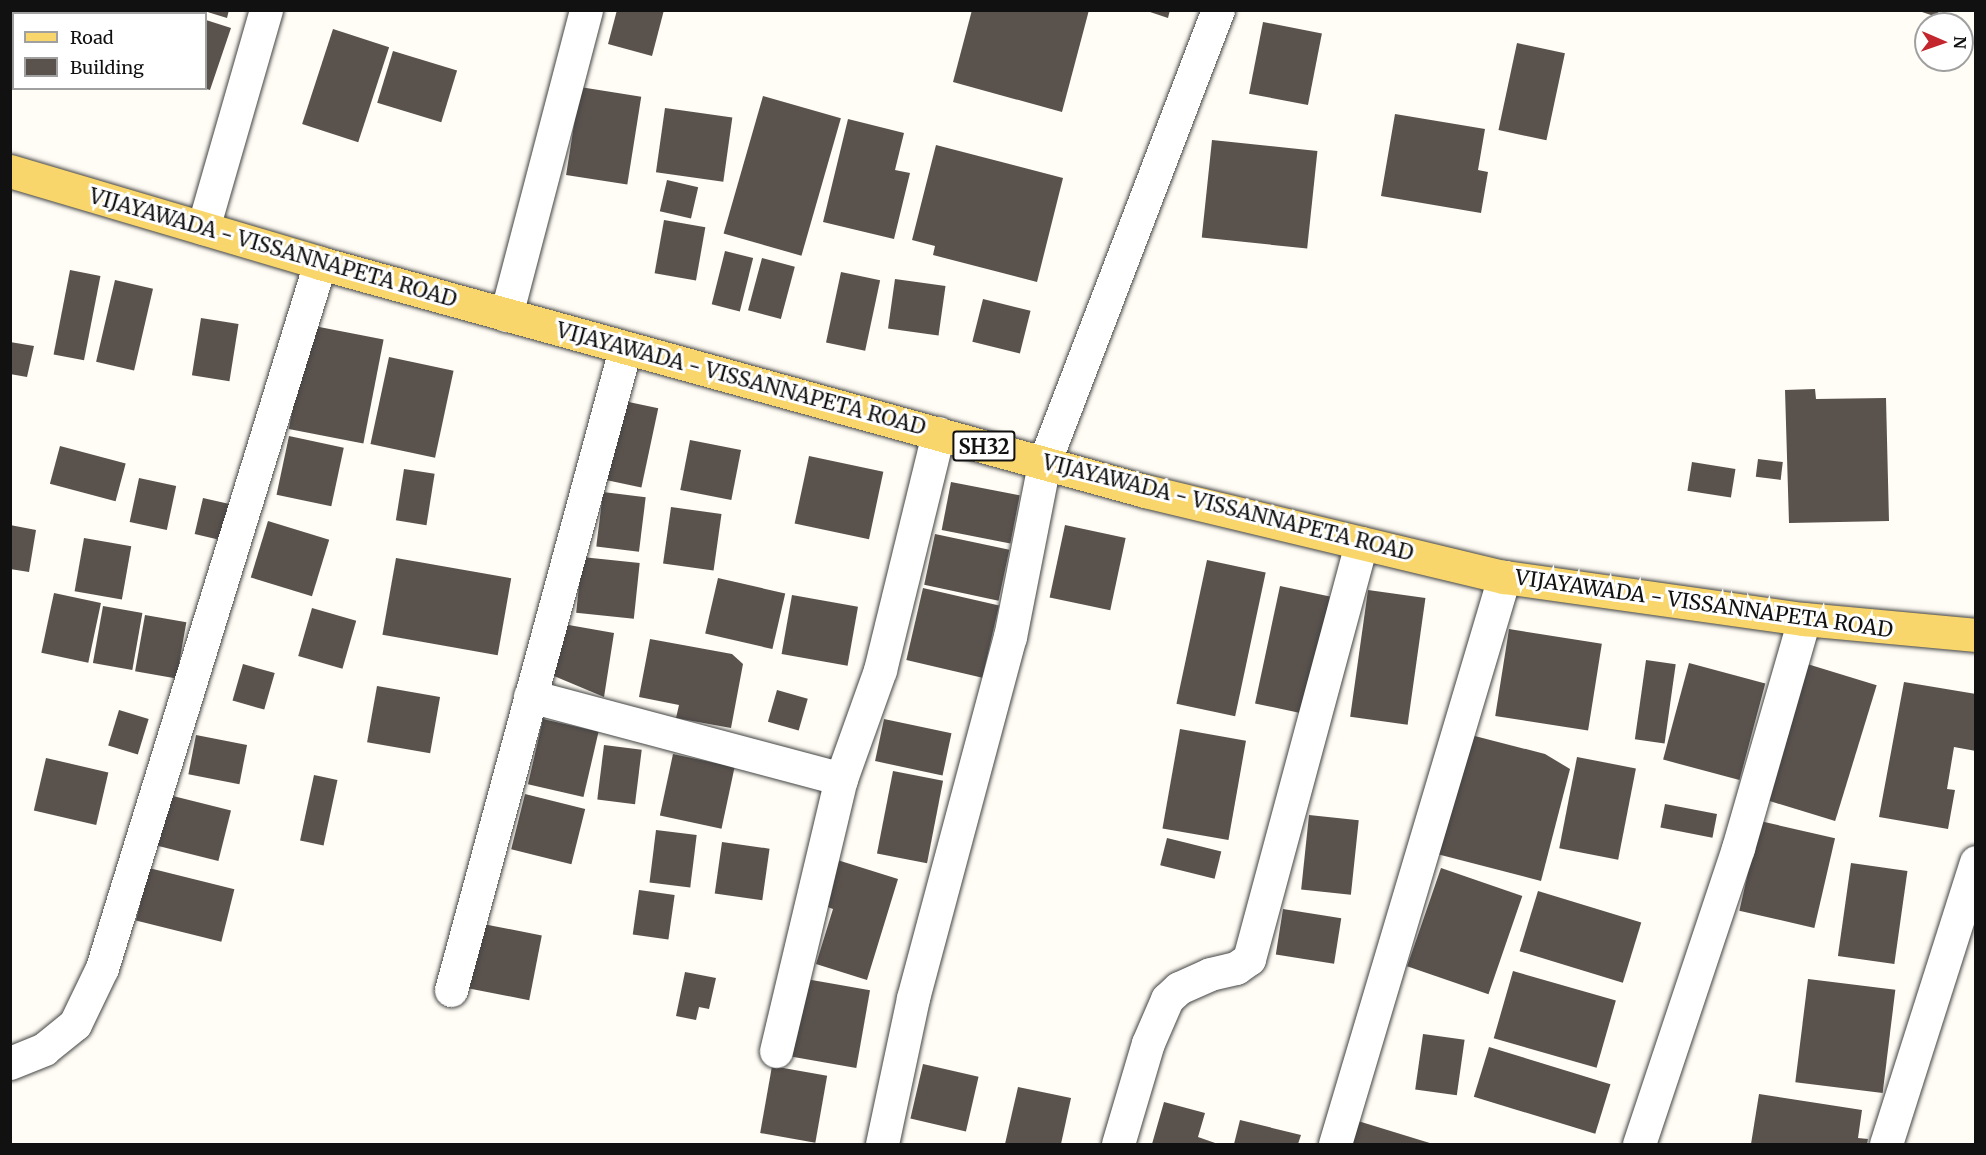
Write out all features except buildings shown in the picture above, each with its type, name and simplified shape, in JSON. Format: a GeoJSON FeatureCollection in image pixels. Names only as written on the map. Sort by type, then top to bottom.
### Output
{"type":"FeatureCollection","features":[{"type":"Feature","properties":{"kind":"main road","name":"VIJAYAWADA - VISSANNAPETA ROAD"},"geometry":{"type":"LineString","coordinates":[[10,171],[320,263],[625,349],[1145,491],[1504,577],[1804,619],[1976,636]]}},
{"type":"Feature","properties":{"kind":"street"},"geometry":{"type":"LineString","coordinates":[[203,228],[266,10]]}},
{"type":"Feature","properties":{"kind":"street"},"geometry":{"type":"LineString","coordinates":[[506,315],[586,10]]}},
{"type":"Feature","properties":{"kind":"street"},"geometry":{"type":"LineString","coordinates":[[882,1144],[913,998],[1010,638],[1044,463],[1218,10]]}},
{"type":"Feature","properties":{"kind":"street"},"geometry":{"type":"LineString","coordinates":[[10,1063],[44,1049],[75,1024],[102,968],[320,263]]}},
{"type":"Feature","properties":{"kind":"street"},"geometry":{"type":"LineString","coordinates":[[451,990],[625,349]]}},
{"type":"Feature","properties":{"kind":"street"},"geometry":{"type":"LineString","coordinates":[[776,1051],[841,779],[880,670],[938,433]]}},
{"type":"Feature","properties":{"kind":"street"},"geometry":{"type":"LineString","coordinates":[[1118,1144],[1148,1043],[1167,999],[1179,987],[1210,974],[1236,968],[1249,959],[1361,543]]}},
{"type":"Feature","properties":{"kind":"street"},"geometry":{"type":"LineString","coordinates":[[1335,1144],[1504,577]]}},
{"type":"Feature","properties":{"kind":"street"},"geometry":{"type":"LineString","coordinates":[[1639,1144],[1738,848],[1804,619]]}},
{"type":"Feature","properties":{"kind":"street"},"geometry":{"type":"LineString","coordinates":[[530,696],[841,779]]}},
{"type":"Feature","properties":{"kind":"street"},"geometry":{"type":"LineString","coordinates":[[1886,1144],[1976,862]]}}]}
